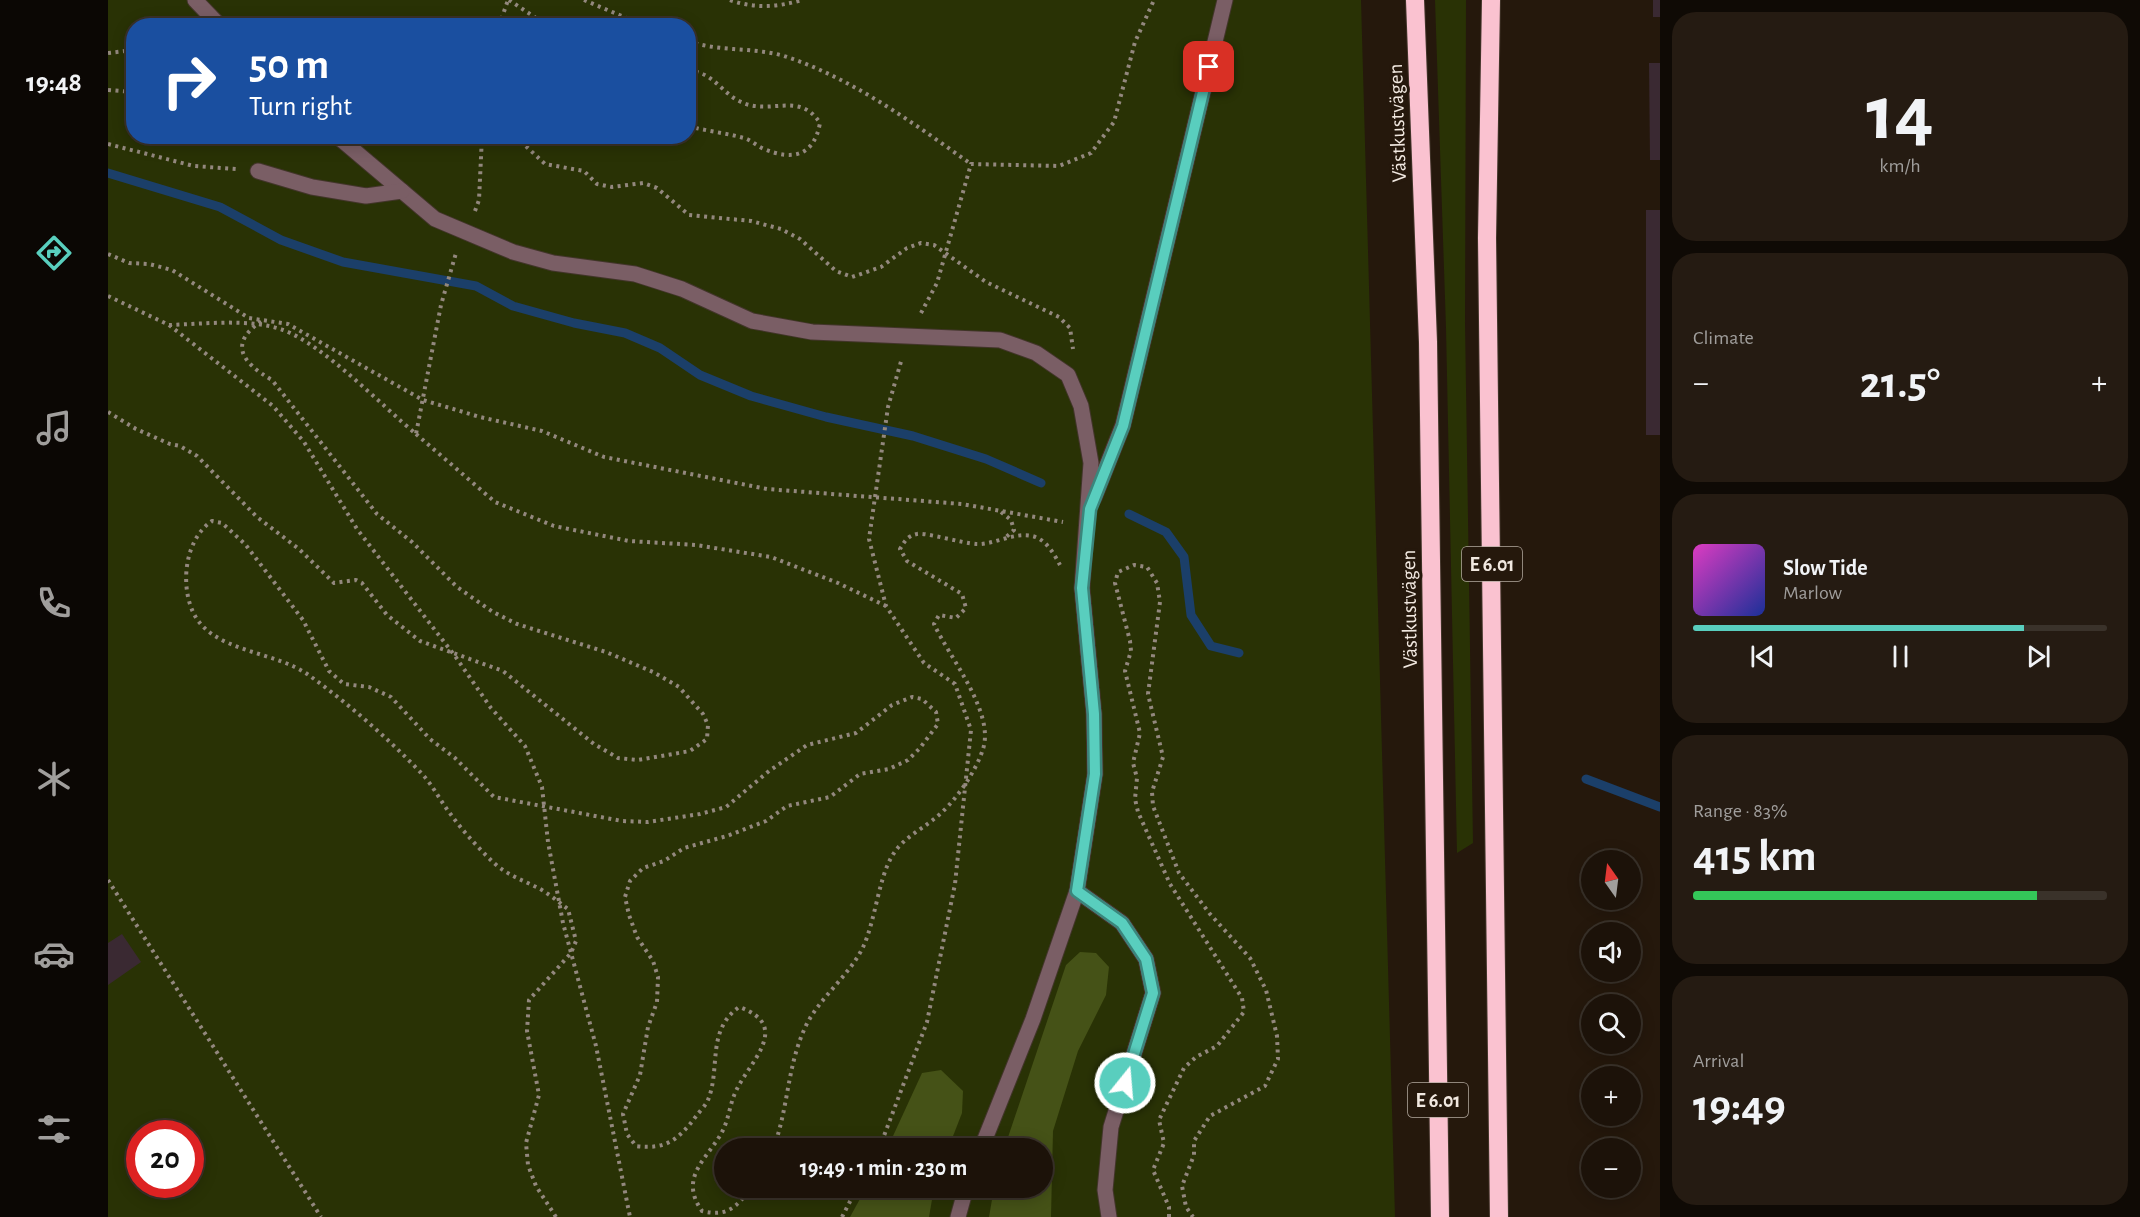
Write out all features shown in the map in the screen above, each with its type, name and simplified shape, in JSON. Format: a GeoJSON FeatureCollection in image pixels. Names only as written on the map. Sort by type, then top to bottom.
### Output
{"type":"FeatureCollection","features":[{"type":"Feature","properties":{"kind":"highway","name":"Västkustvägen"},"geometry":{"type":"LineString","coordinates":[[1415,0],[1428,342],[1440,1217]]}},
{"type":"Feature","properties":{"kind":"highway","name":"E 6.01"},"geometry":{"type":"LineString","coordinates":[[1491,0],[1487,238],[1499,1217]]}},
{"type":"Feature","properties":{"kind":"lane"},"geometry":{"type":"LineString","coordinates":[[195,0],[212,18]]}},
{"type":"Feature","properties":{"kind":"lane"},"geometry":{"type":"LineString","coordinates":[[1090,509],[1123,426],[1225,0]]}},
{"type":"Feature","properties":{"kind":"lane"},"geometry":{"type":"LineString","coordinates":[[346,144],[435,219],[513,252],[553,263],[635,274],[682,289],[752,321],[812,332],[1000,340],[1036,353],[1068,375],[1082,406],[1091,463],[1090,509],[1082,588],[1094,714],[1095,774],[1077,891],[1033,1019],[985,1138]]}},
{"type":"Feature","properties":{"kind":"lane"},"geometry":{"type":"LineString","coordinates":[[258,171],[312,187],[366,196],[402,191]]}},
{"type":"Feature","properties":{"kind":"lane"},"geometry":{"type":"LineString","coordinates":[[1077,891],[1122,923],[1146,959],[1153,993],[1111,1127],[1105,1190],[1109,1217]]}},
{"type":"Feature","properties":{"kind":"lane"},"geometry":{"type":"LineString","coordinates":[[958,1217],[963,1198]]}},
{"type":"Feature","properties":{"kind":"path"},"geometry":{"type":"LineString","coordinates":[[502,18],[509,0],[534,18]]}},
{"type":"Feature","properties":{"kind":"path"},"geometry":{"type":"LineString","coordinates":[[584,0],[626,18]]}},
{"type":"Feature","properties":{"kind":"path"},"geometry":{"type":"LineString","coordinates":[[730,0],[756,7],[783,6],[802,0]]}},
{"type":"Feature","properties":{"kind":"path"},"geometry":{"type":"LineString","coordinates":[[696,43],[783,56],[845,83],[914,123],[970,164],[1059,166],[1091,153],[1114,122],[1136,42],[1154,0]]}},
{"type":"Feature","properties":{"kind":"path"},"geometry":{"type":"LineString","coordinates":[[108,52],[126,51]]}},
{"type":"Feature","properties":{"kind":"path"},"geometry":{"type":"LineString","coordinates":[[696,73],[707,75],[740,102],[761,107],[801,106],[813,112],[820,123],[818,136],[811,148],[799,154],[783,154],[765,149],[744,138],[696,128]]}},
{"type":"Feature","properties":{"kind":"path"},"geometry":{"type":"LineString","coordinates":[[108,90],[126,91]]}},
{"type":"Feature","properties":{"kind":"path"},"geometry":{"type":"LineString","coordinates":[[108,144],[194,166],[258,171]]}},
{"type":"Feature","properties":{"kind":"path"},"geometry":{"type":"LineString","coordinates":[[416,434],[441,305],[453,258],[467,234],[479,200],[482,144]]}},
{"type":"Feature","properties":{"kind":"path"},"geometry":{"type":"LineString","coordinates":[[524,144],[545,164],[584,171],[597,184],[612,187],[643,183],[657,188],[689,215],[751,221],[781,228],[805,243],[836,271],[852,277],[881,267],[907,248],[921,243],[934,245],[946,251],[986,282],[1059,317],[1070,328],[1073,345],[1068,375]]}},
{"type":"Feature","properties":{"kind":"path"},"geometry":{"type":"LineString","coordinates":[[883,1138],[927,1023],[955,884],[971,730],[955,684],[924,663],[886,606],[868,539],[888,407],[908,336],[937,283],[970,164]]}},
{"type":"Feature","properties":{"kind":"path"},"geometry":{"type":"LineString","coordinates":[[108,254],[129,262],[172,270],[236,311],[263,320],[288,324],[382,379],[423,399],[480,417],[542,430],[603,457],[767,489],[962,504],[1088,527]]}},
{"type":"Feature","properties":{"kind":"path"},"geometry":{"type":"LineString","coordinates":[[108,296],[169,325],[273,406],[304,442],[357,529],[455,656],[491,708],[525,746],[542,787],[559,903],[596,1046],[630,1217]]}},
{"type":"Feature","properties":{"kind":"path"},"geometry":{"type":"LineString","coordinates":[[108,412],[136,429],[180,446],[196,456],[257,518],[298,549],[334,583],[356,580],[362,583],[387,615],[420,641],[455,656],[503,671],[594,744],[618,758],[638,760],[690,751],[697,749],[707,739],[708,724],[703,714],[679,687],[653,672],[606,652],[517,624],[493,612],[457,587],[412,542],[377,514],[272,380],[261,373],[241,351],[241,341],[248,330],[263,320]]}},
{"type":"Feature","properties":{"kind":"path"},"geometry":{"type":"LineString","coordinates":[[169,325],[236,323],[283,330],[318,350],[495,502],[554,526],[629,541],[696,545],[771,557],[838,583],[886,606]]}},
{"type":"Feature","properties":{"kind":"path"},"geometry":{"type":"LineString","coordinates":[[1000,511],[1011,520],[1014,530],[1005,538]]}},
{"type":"Feature","properties":{"kind":"path"},"geometry":{"type":"LineString","coordinates":[[556,1217],[536,1186],[528,1165],[526,1143],[539,1095],[527,1030],[529,1000],[571,953],[576,941],[568,909],[495,864],[449,813],[425,777],[338,697],[296,665],[222,642],[205,629],[193,612],[185,572],[192,548],[204,526],[213,521],[222,523],[245,544],[303,620],[329,671],[344,684],[369,687],[391,697],[430,739],[455,758],[494,797],[622,821],[648,822],[700,814],[726,807],[769,771],[807,745],[856,733],[892,705],[912,697],[922,699],[936,712],[938,724],[908,760],[889,769],[860,774],[830,797],[787,806],[766,821],[727,836],[684,848],[664,861],[643,868],[630,881],[625,897],[629,915],[637,937],[653,961],[658,976],[657,1002],[648,1027],[640,1075],[622,1114],[627,1134],[636,1146],[654,1148],[673,1141],[685,1131],[708,1101],[717,1041],[727,1016],[739,1007],[753,1012],[763,1022],[765,1035],[759,1057],[736,1090],[722,1132],[717,1138]]}},
{"type":"Feature","properties":{"kind":"path"},"geometry":{"type":"LineString","coordinates":[[778,1138],[783,1125],[794,1059],[804,1029],[863,948],[890,859],[906,838],[954,802],[983,748],[983,726],[978,704],[934,624],[939,615],[956,618],[966,608],[962,594],[907,561],[900,549],[907,537],[919,533],[956,543],[981,544],[1005,538],[1033,536],[1049,546],[1068,577],[1082,588]]}},
{"type":"Feature","properties":{"kind":"path"},"geometry":{"type":"LineString","coordinates":[[1169,1217],[1169,1207],[1153,1170],[1164,1143],[1159,1120],[1184,1068],[1196,1057],[1217,1046],[1244,1012],[1242,998],[1170,884],[1138,812],[1135,799],[1137,778],[1133,763],[1140,733],[1125,671],[1131,651],[1130,641],[1115,583],[1118,572],[1134,565],[1147,567],[1157,583],[1160,602],[1148,694],[1163,757],[1156,773],[1153,806],[1179,873],[1210,914],[1250,958],[1266,990],[1276,1036],[1278,1059],[1266,1086],[1210,1116],[1194,1141],[1194,1155],[1182,1186],[1186,1207],[1193,1217]]}},
{"type":"Feature","properties":{"kind":"path"},"geometry":{"type":"LineString","coordinates":[[108,880],[321,1217]]}},
{"type":"Feature","properties":{"kind":"path"},"geometry":{"type":"LineString","coordinates":[[714,1142],[700,1160],[693,1188],[695,1201],[702,1211],[717,1215],[739,1205],[744,1198]]}},
{"type":"Feature","properties":{"kind":"path"},"geometry":{"type":"LineString","coordinates":[[842,1217],[852,1198]]}},
{"type":"Feature","properties":{"kind":"green space"},"geometry":{"type":"Polygon","coordinates":[[[108,0],[1361,0],[1395,1217],[108,1217],[108,0]]]}},
{"type":"Feature","properties":{"kind":"green space"},"geometry":{"type":"Polygon","coordinates":[[[1435,0],[1466,0],[1465,323],[1473,843],[1457,853],[1446,328],[1435,0]]]}},
{"type":"Feature","properties":{"kind":"green space"},"geometry":{"type":"Polygon","coordinates":[[[1080,952],[1096,953],[1109,967],[1106,995],[1078,1051],[1053,1138],[1008,1138],[1066,965],[1080,952]]]}},
{"type":"Feature","properties":{"kind":"green space"},"geometry":{"type":"Polygon","coordinates":[[[941,1070],[963,1091],[962,1113],[952,1138],[892,1138],[922,1073],[941,1070]]]}},
{"type":"Feature","properties":{"kind":"green space"},"geometry":{"type":"Polygon","coordinates":[[[860,1198],[932,1198],[929,1217],[850,1217],[860,1198]]]}},
{"type":"Feature","properties":{"kind":"green space"},"geometry":{"type":"Polygon","coordinates":[[[992,1198],[1051,1198],[1051,1217],[989,1217],[992,1198]]]}},
{"type":"Feature","properties":{"kind":"building"},"geometry":{"type":"Polygon","coordinates":[[[1653,0],[1660,0],[1660,17],[1653,17],[1653,0]]]}},
{"type":"Feature","properties":{"kind":"building"},"geometry":{"type":"Polygon","coordinates":[[[1649,63],[1660,63],[1660,160],[1650,160],[1649,63]]]}},
{"type":"Feature","properties":{"kind":"building"},"geometry":{"type":"Polygon","coordinates":[[[1646,210],[1660,210],[1660,435],[1646,435],[1646,210]]]}},
{"type":"Feature","properties":{"kind":"building"},"geometry":{"type":"Polygon","coordinates":[[[122,934],[141,962],[108,985],[108,943],[122,934]]]}},
{"type":"Feature","properties":{"kind":"waterway"},"geometry":{"type":"LineString","coordinates":[[108,173],[220,207],[281,240],[343,262],[476,286],[513,306],[574,323],[625,333],[660,348],[700,375],[751,396],[826,417],[913,436],[986,459],[1041,483]]}},
{"type":"Feature","properties":{"kind":"waterway"},"geometry":{"type":"LineString","coordinates":[[1129,514],[1166,532],[1184,557],[1191,615],[1211,646],[1239,653]]}},
{"type":"Feature","properties":{"kind":"waterway"},"geometry":{"type":"LineString","coordinates":[[1586,779],[1660,807]]}},
{"type":"Feature","properties":{"kind":"route"},"geometry":{"type":"LineString","coordinates":[[1125,1083],[1153,993],[1146,959],[1122,923],[1077,891],[1095,774],[1094,714],[1082,588],[1090,509],[1123,426],[1209,67]]}}]}
